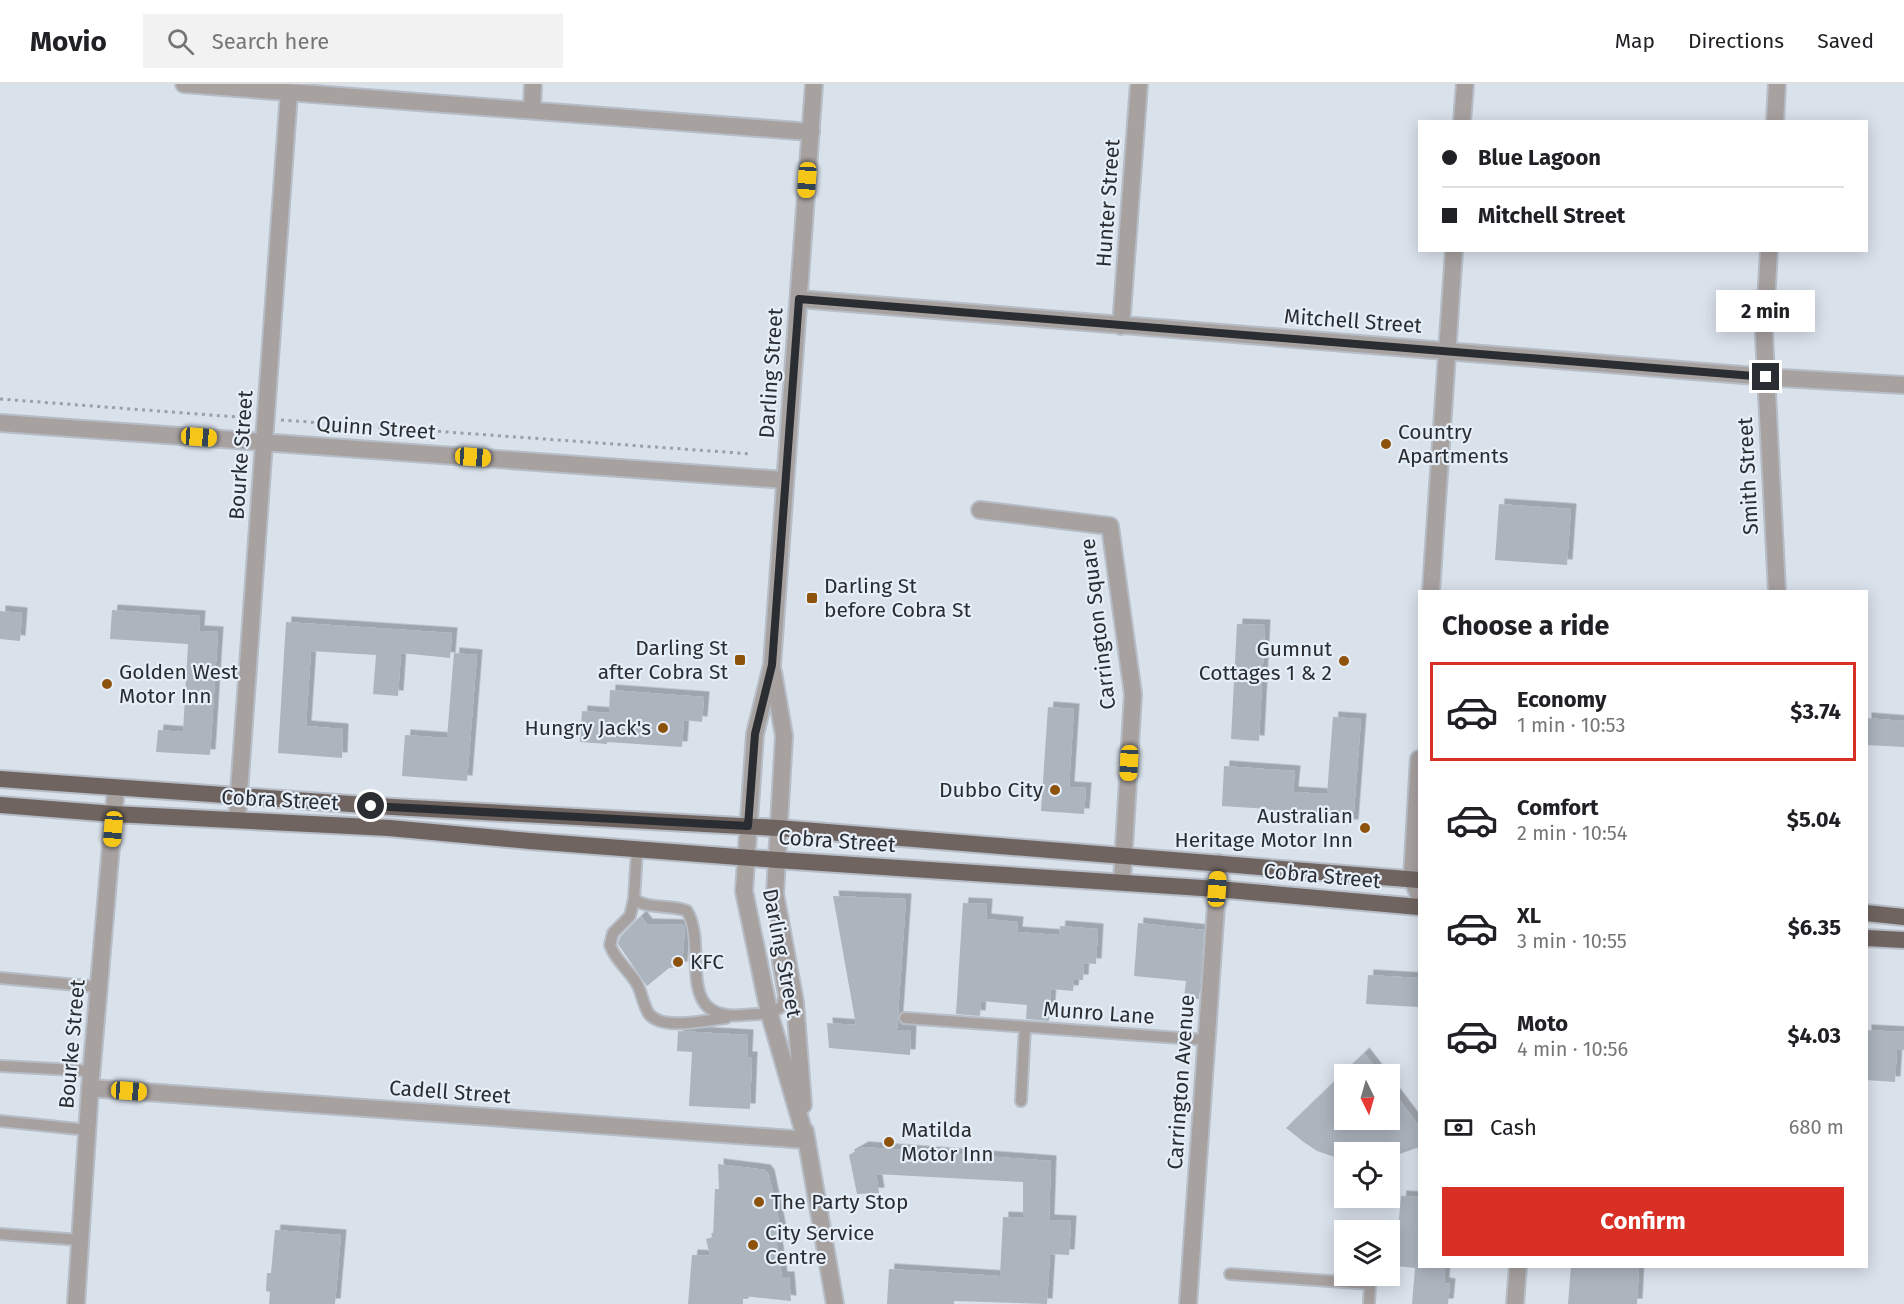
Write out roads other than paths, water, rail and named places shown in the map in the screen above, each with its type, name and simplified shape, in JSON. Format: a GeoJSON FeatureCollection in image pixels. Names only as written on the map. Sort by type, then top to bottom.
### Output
{"type":"FeatureCollection","features":[{"type":"Feature","properties":{"kind":"highway","name":"Cobra Street"},"geometry":{"type":"LineString","coordinates":[[0,779],[393,807],[778,828],[1219,863],[1417,885]]}},
{"type":"Feature","properties":{"kind":"highway","name":"Cobra Street"},"geometry":{"type":"LineString","coordinates":[[0,805],[114,814],[389,828],[637,850],[1122,882],[1418,907]]}},
{"type":"Feature","properties":{"kind":"highway"},"geometry":{"type":"LineString","coordinates":[[1868,913],[1904,917]]}},
{"type":"Feature","properties":{"kind":"highway"},"geometry":{"type":"LineString","coordinates":[[1868,938],[1904,940]]}},
{"type":"Feature","properties":{"kind":"street"},"geometry":{"type":"LineString","coordinates":[[184,84],[249,86],[289,92],[811,132]]}},
{"type":"Feature","properties":{"kind":"street"},"geometry":{"type":"LineString","coordinates":[[532,110],[533,84]]}},
{"type":"Feature","properties":{"kind":"street","name":"Darling Street"},"geometry":{"type":"LineString","coordinates":[[806,1140],[769,1012],[744,891],[755,734],[772,665],[814,84]]}},
{"type":"Feature","properties":{"kind":"street","name":"Hunter Street"},"geometry":{"type":"LineString","coordinates":[[1121,326],[1139,84]]}},
{"type":"Feature","properties":{"kind":"street"},"geometry":{"type":"LineString","coordinates":[[1462,120],[1465,84]]}},
{"type":"Feature","properties":{"kind":"street"},"geometry":{"type":"LineString","coordinates":[[1775,120],[1777,84]]}},
{"type":"Feature","properties":{"kind":"street","name":"Bourke Street"},"geometry":{"type":"LineString","coordinates":[[237,820],[289,92]]}},
{"type":"Feature","properties":{"kind":"street"},"geometry":{"type":"LineString","coordinates":[[1431,590],[1454,252]]}},
{"type":"Feature","properties":{"kind":"street","name":"Smith Street"},"geometry":{"type":"LineString","coordinates":[[1769,252],[1764,335],[1777,590]]}},
{"type":"Feature","properties":{"kind":"street","name":"Mitchell Street"},"geometry":{"type":"LineString","coordinates":[[799,299],[1766,377],[1904,385]]}},
{"type":"Feature","properties":{"kind":"street","name":"Quinn Street"},"geometry":{"type":"LineString","coordinates":[[0,423],[785,480]]}},
{"type":"Feature","properties":{"kind":"street","name":"Carrington Square"},"geometry":{"type":"LineString","coordinates":[[980,510],[1110,526],[1133,694],[1122,882]]}},
{"type":"Feature","properties":{"kind":"street","name":"Darling Street"},"geometry":{"type":"LineString","coordinates":[[772,665],[784,736],[775,894],[795,1002],[806,1140],[835,1304]]}},
{"type":"Feature","properties":{"kind":"street","name":"Bourke Street"},"geometry":{"type":"LineString","coordinates":[[76,1304],[90,1089],[116,788]]}},
{"type":"Feature","properties":{"kind":"street"},"geometry":{"type":"LineString","coordinates":[[1417,885],[1418,822]]}},
{"type":"Feature","properties":{"kind":"street","name":"Carrington Avenue"},"geometry":{"type":"LineString","coordinates":[[1188,1304],[1219,863]]}},
{"type":"Feature","properties":{"kind":"street","name":"Cadell Street"},"geometry":{"type":"LineString","coordinates":[[90,1089],[806,1140]]}},
{"type":"Feature","properties":{"kind":"street"},"geometry":{"type":"LineString","coordinates":[[1515,1304],[1518,1268]]}},
{"type":"Feature","properties":{"kind":"lane"},"geometry":{"type":"LineString","coordinates":[[637,850],[634,899],[630,916],[613,933],[610,945],[638,986],[650,1015],[662,1022],[690,1022],[769,1012],[781,1008],[784,1000],[777,948],[779,920]]}},
{"type":"Feature","properties":{"kind":"lane"},"geometry":{"type":"LineString","coordinates":[[634,899],[641,903],[687,911],[693,926],[697,986],[700,998],[714,1012],[741,1016]]}},
{"type":"Feature","properties":{"kind":"lane"},"geometry":{"type":"LineString","coordinates":[[0,978],[99,987]]}},
{"type":"Feature","properties":{"kind":"lane","name":"Munro Lane"},"geometry":{"type":"LineString","coordinates":[[904,1018],[1207,1040]]}},
{"type":"Feature","properties":{"kind":"lane","name":"Munro Lane"},"geometry":{"type":"LineString","coordinates":[[1021,1101],[1025,1027]]}},
{"type":"Feature","properties":{"kind":"lane"},"geometry":{"type":"LineString","coordinates":[[0,1066],[92,1071]]}},
{"type":"Feature","properties":{"kind":"lane"},"geometry":{"type":"LineString","coordinates":[[0,1121],[88,1130]]}},
{"type":"Feature","properties":{"kind":"lane"},"geometry":{"type":"LineString","coordinates":[[0,1233],[80,1240]]}},
{"type":"Feature","properties":{"kind":"lane"},"geometry":{"type":"LineString","coordinates":[[1230,1274],[1370,1284],[1369,1304]]}},
{"type":"Feature","properties":{"kind":"place","name":"Country Apartments"},"geometry":{"type":"Point","coordinates":[1386,444]}},
{"type":"Feature","properties":{"kind":"place","name":"Darling St before Cobra St"},"geometry":{"type":"Point","coordinates":[812,598]}},
{"type":"Feature","properties":{"kind":"place","name":"Darling St after Cobra St"},"geometry":{"type":"Point","coordinates":[740,660]}},
{"type":"Feature","properties":{"kind":"place","name":"Gumnut Cottages 1 & 2"},"geometry":{"type":"Point","coordinates":[1344,661]}},
{"type":"Feature","properties":{"kind":"place","name":"Golden West Motor Inn"},"geometry":{"type":"Point","coordinates":[107,684]}},
{"type":"Feature","properties":{"kind":"place","name":"Hungry Jack's"},"geometry":{"type":"Point","coordinates":[663,728]}},
{"type":"Feature","properties":{"kind":"place","name":"Dubbo City"},"geometry":{"type":"Point","coordinates":[1055,790]}},
{"type":"Feature","properties":{"kind":"place","name":"Australian Heritage Motor Inn"},"geometry":{"type":"Point","coordinates":[1365,828]}},
{"type":"Feature","properties":{"kind":"place","name":"KFC"},"geometry":{"type":"Point","coordinates":[678,962]}},
{"type":"Feature","properties":{"kind":"place","name":"Matilda Motor Inn"},"geometry":{"type":"Point","coordinates":[889,1142]}},
{"type":"Feature","properties":{"kind":"place","name":"The Party Stop"},"geometry":{"type":"Point","coordinates":[759,1202]}},
{"type":"Feature","properties":{"kind":"place","name":"City Service Centre"},"geometry":{"type":"Point","coordinates":[753,1245]}}]}
